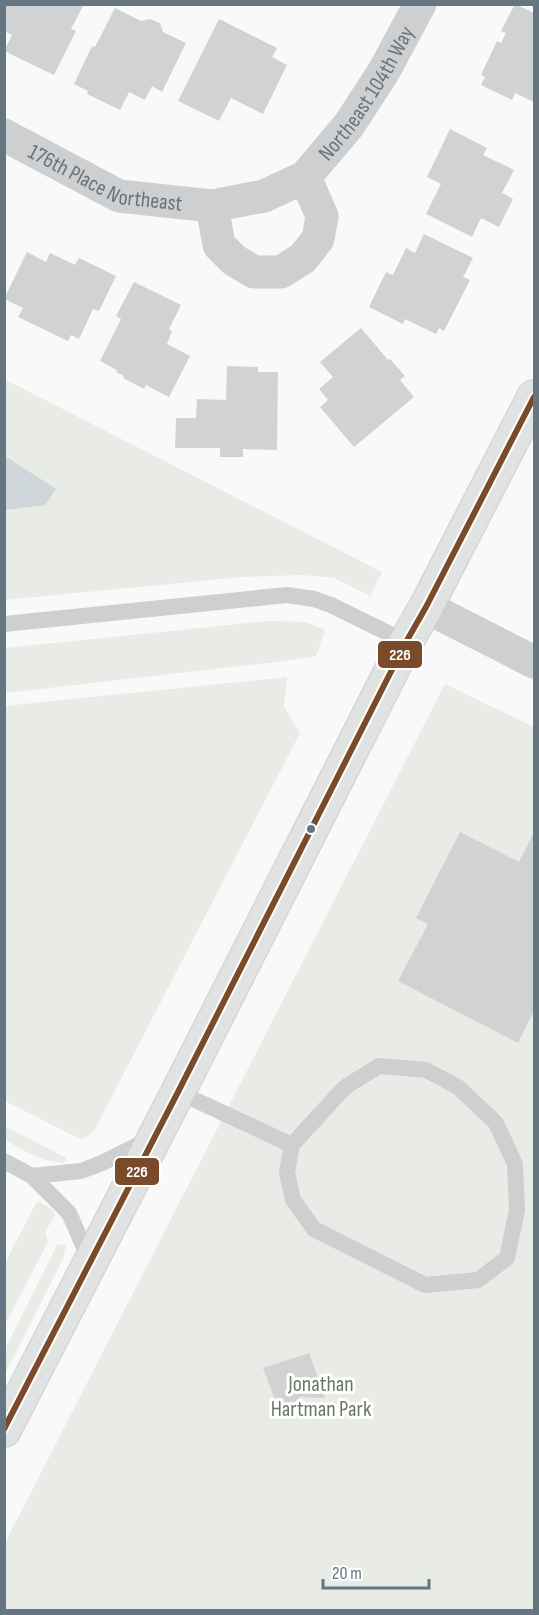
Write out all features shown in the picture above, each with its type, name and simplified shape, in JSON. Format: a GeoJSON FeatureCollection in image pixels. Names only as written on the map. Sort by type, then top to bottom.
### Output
{"type":"FeatureCollection","features":[{"type":"Feature","properties":{"kind":"street","name":"Northeast 104th Way"},"geometry":{"type":"LineString","coordinates":[[264,196],[305,177],[349,125],[384,71],[420,4]]}},
{"type":"Feature","properties":{"kind":"street","name":"176th Place Northeast"},"geometry":{"type":"LineString","coordinates":[[4,135],[119,196],[212,206],[264,196]]}},
{"type":"Feature","properties":{"kind":"street","name":"Northeast 104th Way"},"geometry":{"type":"LineString","coordinates":[[281,273],[303,258],[318,239],[322,216],[305,177]]}},
{"type":"Feature","properties":{"kind":"street","name":"176th Place Northeast"},"geometry":{"type":"LineString","coordinates":[[212,206],[219,245],[234,260],[254,272],[281,273]]}},
{"type":"Feature","properties":{"kind":"street"},"geometry":{"type":"LineString","coordinates":[[4,1430],[122,1204],[406,642],[534,398]]}},
{"type":"Feature","properties":{"kind":"street"},"geometry":{"type":"LineString","coordinates":[[426,607],[534,662]]}},
{"type":"Feature","properties":{"kind":"lane"},"geometry":{"type":"LineString","coordinates":[[4,624],[287,596],[314,599],[332,605],[406,642]]}},
{"type":"Feature","properties":{"kind":"lane"},"geometry":{"type":"LineString","coordinates":[[379,1066],[426,1070],[458,1087],[496,1123],[515,1164],[517,1210],[507,1258],[478,1280],[425,1285],[314,1229],[293,1200],[287,1172],[292,1145],[345,1087],[379,1066]]}},
{"type":"Feature","properties":{"kind":"lane"},"geometry":{"type":"LineString","coordinates":[[178,1092],[292,1145]]}},
{"type":"Feature","properties":{"kind":"lane"},"geometry":{"type":"LineString","coordinates":[[32,1176],[81,1171],[154,1137]]}},
{"type":"Feature","properties":{"kind":"lane"},"geometry":{"type":"LineString","coordinates":[[4,1161],[32,1176],[69,1213],[91,1262]]}},
{"type":"Feature","properties":{"kind":"green space"},"geometry":{"type":"Polygon","coordinates":[[[4,379],[382,572],[370,596],[334,578],[303,575],[241,577],[5,600],[4,379]]]}},
{"type":"Feature","properties":{"kind":"green space"},"geometry":{"type":"Polygon","coordinates":[[[268,621],[306,622],[325,630],[316,656],[5,693],[5,648],[268,621]]]}},
{"type":"Feature","properties":{"kind":"green space"},"geometry":{"type":"Polygon","coordinates":[[[287,677],[284,707],[300,733],[94,1131],[82,1140],[5,1101],[5,706],[287,677]]]}},
{"type":"Feature","properties":{"kind":"green space","name":"Jonathan Hartman Park"},"geometry":{"type":"Polygon","coordinates":[[[445,684],[534,727],[534,1610],[5,1610],[4,1545],[445,684]]]}},
{"type":"Feature","properties":{"kind":"green space"},"geometry":{"type":"Polygon","coordinates":[[[5,1126],[66,1158],[65,1162],[41,1159],[5,1140],[5,1126]]]}},
{"type":"Feature","properties":{"kind":"green space"},"geometry":{"type":"Polygon","coordinates":[[[37,1201],[50,1208],[55,1215],[45,1232],[48,1242],[5,1325],[5,1263],[37,1201]]]}},
{"type":"Feature","properties":{"kind":"green space"},"geometry":{"type":"Polygon","coordinates":[[[66,1244],[63,1259],[5,1374],[5,1349],[57,1245],[66,1244]]]}},
{"type":"Feature","properties":{"kind":"shaded area"},"geometry":{"type":"Polygon","coordinates":[[[5,456],[56,489],[45,505],[5,510],[5,456]]]}},
{"type":"Feature","properties":{"kind":"building"},"geometry":{"type":"Polygon","coordinates":[[[515,4],[534,13],[534,102],[515,93],[512,100],[481,85],[485,77],[481,75],[497,41],[501,43],[506,33],[501,31],[515,4]]]}},
{"type":"Feature","properties":{"kind":"building"},"geometry":{"type":"Polygon","coordinates":[[[4,5],[83,6],[71,29],[76,31],[54,75],[4,51],[12,35],[4,31],[4,5]]]}},
{"type":"Feature","properties":{"kind":"building"},"geometry":{"type":"Polygon","coordinates":[[[115,8],[141,21],[150,19],[160,23],[163,32],[186,43],[162,92],[152,86],[145,100],[129,92],[120,110],[87,94],[88,91],[74,84],[92,46],[95,47],[115,8]]]}},
{"type":"Feature","properties":{"kind":"building"},"geometry":{"type":"Polygon","coordinates":[[[219,19],[277,48],[272,57],[287,65],[263,114],[231,98],[219,121],[178,101],[219,19]]]}},
{"type":"Feature","properties":{"kind":"building"},"geometry":{"type":"Polygon","coordinates":[[[450,129],[487,148],[483,155],[514,170],[502,193],[513,199],[499,227],[481,218],[472,237],[426,214],[441,184],[427,177],[450,129]]]}},
{"type":"Feature","properties":{"kind":"building"},"geometry":{"type":"Polygon","coordinates":[[[424,234],[473,258],[463,277],[470,280],[444,331],[439,328],[436,334],[405,319],[403,324],[369,307],[386,272],[393,275],[406,248],[415,253],[424,234]]]}},
{"type":"Feature","properties":{"kind":"building"},"geometry":{"type":"Polygon","coordinates":[[[27,252],[46,262],[50,253],[75,265],[79,258],[116,276],[99,311],[93,309],[79,339],[71,335],[68,341],[18,317],[23,308],[4,299],[27,252]]]}},
{"type":"Feature","properties":{"kind":"building"},"geometry":{"type":"Polygon","coordinates":[[[134,282],[181,305],[169,329],[172,331],[167,344],[190,356],[169,397],[146,385],[144,389],[123,378],[124,376],[116,372],[117,370],[100,361],[121,319],[116,316],[134,282]]]}},
{"type":"Feature","properties":{"kind":"building"},"geometry":{"type":"Polygon","coordinates":[[[361,328],[405,376],[400,380],[414,397],[354,447],[320,407],[328,400],[319,389],[333,377],[320,362],[361,328]]]}},
{"type":"Feature","properties":{"kind":"building"},"geometry":{"type":"Polygon","coordinates":[[[227,366],[258,367],[258,372],[278,372],[277,450],[243,449],[243,457],[220,457],[220,448],[175,448],[176,418],[196,418],[197,399],[226,400],[227,366]]]}},
{"type":"Feature","properties":{"kind":"building"},"geometry":{"type":"Polygon","coordinates":[[[460,832],[519,862],[534,832],[534,1011],[518,1043],[398,981],[428,924],[416,918],[460,832]]]}},
{"type":"Feature","properties":{"kind":"building"},"geometry":{"type":"Polygon","coordinates":[[[309,1353],[325,1398],[300,1397],[281,1416],[263,1368],[309,1353]]]}},
{"type":"Feature","properties":{"kind":"transit line","name":"226"},"geometry":{"type":"LineString","coordinates":[[4,1429],[406,642],[534,397]]}}]}
